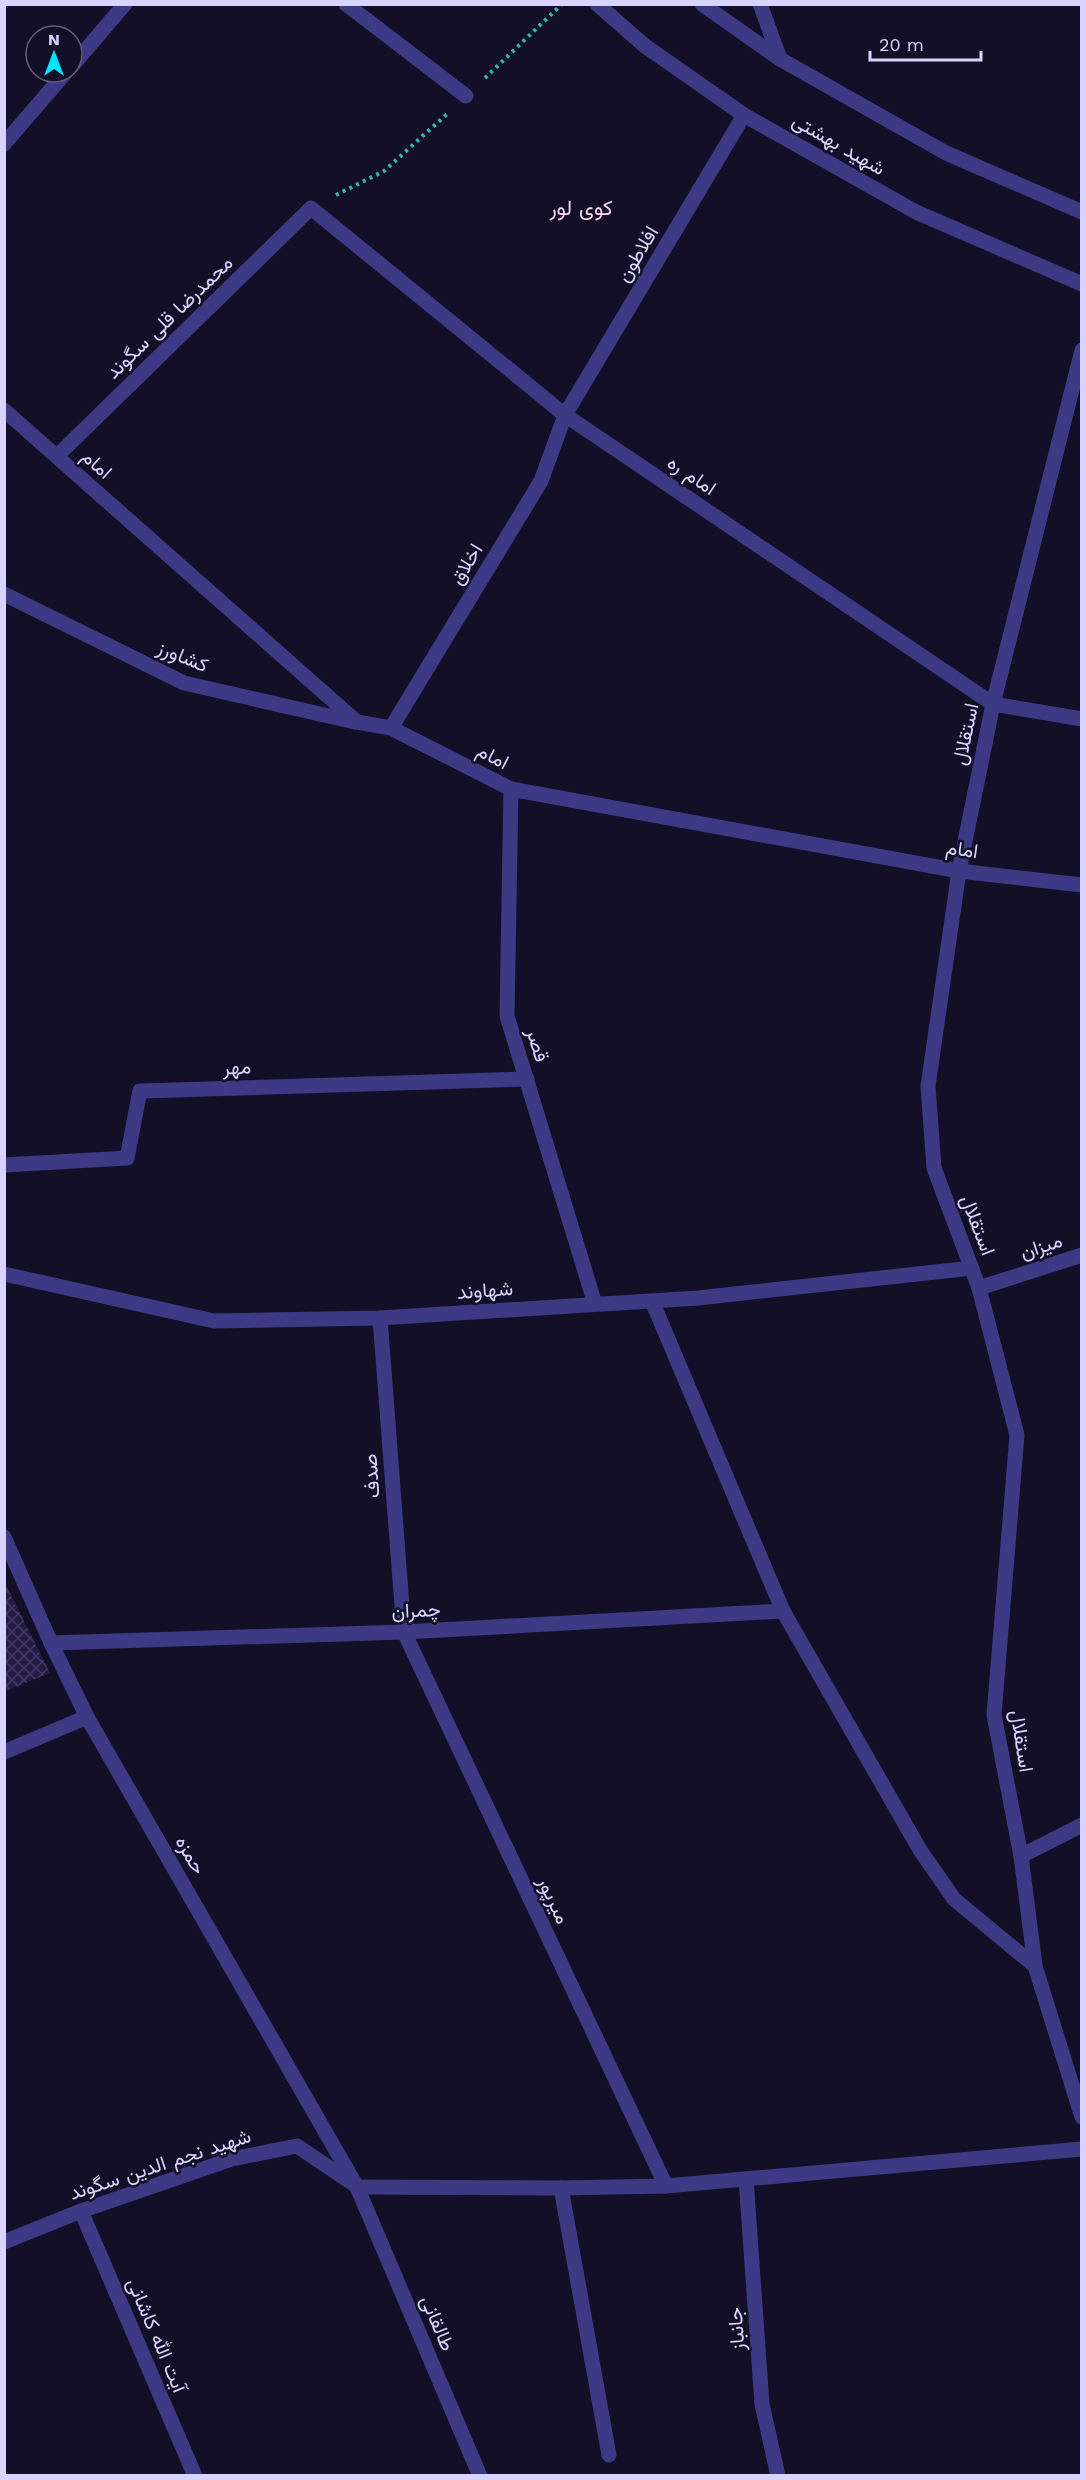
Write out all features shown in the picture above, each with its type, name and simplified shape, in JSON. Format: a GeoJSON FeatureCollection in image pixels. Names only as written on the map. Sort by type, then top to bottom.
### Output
{"type":"FeatureCollection","features":[{"type":"Feature","properties":{"kind":"street"},"geometry":{"type":"LineString","coordinates":[[84,52],[125,4]]}},
{"type":"Feature","properties":{"kind":"street"},"geometry":{"type":"LineString","coordinates":[[346,4],[466,96]]}},
{"type":"Feature","properties":{"kind":"street","name":"شهید بهشتی"},"geometry":{"type":"LineString","coordinates":[[597,4],[645,46],[744,115],[916,212],[1082,284]]}},
{"type":"Feature","properties":{"kind":"street"},"geometry":{"type":"LineString","coordinates":[[702,4],[780,59],[946,153],[1082,212]]}},
{"type":"Feature","properties":{"kind":"street"},"geometry":{"type":"LineString","coordinates":[[760,4],[780,59]]}},
{"type":"Feature","properties":{"kind":"street"},"geometry":{"type":"LineString","coordinates":[[4,144],[56,84]]}},
{"type":"Feature","properties":{"kind":"street","name":"افلاطون"},"geometry":{"type":"LineString","coordinates":[[565,415],[744,115]]}},
{"type":"Feature","properties":{"kind":"street","name":"امام ره"},"geometry":{"type":"LineString","coordinates":[[311,208],[565,415],[993,704],[1082,719]]}},
{"type":"Feature","properties":{"kind":"street","name":"محمدرضا قلی سگوند"},"geometry":{"type":"LineString","coordinates":[[57,456],[311,208]]}},
{"type":"Feature","properties":{"kind":"street","name":"استقلال"},"geometry":{"type":"LineString","coordinates":[[1082,350],[993,704],[959,870],[928,1086],[934,1168],[979,1288],[1017,1436],[994,1715],[1021,1856],[1035,1966],[1082,2117]]}},
{"type":"Feature","properties":{"kind":"street","name":"امام"},"geometry":{"type":"LineString","coordinates":[[4,410],[357,722],[391,728],[511,789],[959,870],[1082,885]]}},
{"type":"Feature","properties":{"kind":"street","name":"اخلاق"},"geometry":{"type":"LineString","coordinates":[[391,728],[541,482],[565,415]]}},
{"type":"Feature","properties":{"kind":"street","name":"کشاورز"},"geometry":{"type":"LineString","coordinates":[[4,594],[184,683],[357,722]]}},
{"type":"Feature","properties":{"kind":"street","name":"قصر"},"geometry":{"type":"LineString","coordinates":[[511,789],[507,1016],[595,1304]]}},
{"type":"Feature","properties":{"kind":"street","name":"مهر"},"geometry":{"type":"LineString","coordinates":[[4,1165],[127,1158],[140,1091],[527,1079]]}},
{"type":"Feature","properties":{"kind":"street","name":"میزان"},"geometry":{"type":"LineString","coordinates":[[979,1288],[1082,1255]]}},
{"type":"Feature","properties":{"kind":"street","name":"شهاوند"},"geometry":{"type":"LineString","coordinates":[[4,1274],[214,1321],[380,1318],[652,1301],[972,1268]]}},
{"type":"Feature","properties":{"kind":"street"},"geometry":{"type":"LineString","coordinates":[[652,1301],[783,1611],[920,1850],[954,1899],[1035,1966]]}},
{"type":"Feature","properties":{"kind":"street","name":"صدف"},"geometry":{"type":"LineString","coordinates":[[380,1318],[404,1632]]}},
{"type":"Feature","properties":{"kind":"street","name":"حمزه"},"geometry":{"type":"LineString","coordinates":[[4,1537],[87,1717],[357,2187]]}},
{"type":"Feature","properties":{"kind":"street","name":"چمران"},"geometry":{"type":"LineString","coordinates":[[51,1643],[404,1632],[783,1611]]}},
{"type":"Feature","properties":{"kind":"street","name":"میرپور"},"geometry":{"type":"LineString","coordinates":[[404,1632],[666,2186]]}},
{"type":"Feature","properties":{"kind":"street"},"geometry":{"type":"LineString","coordinates":[[4,1752],[87,1717]]}},
{"type":"Feature","properties":{"kind":"street"},"geometry":{"type":"LineString","coordinates":[[1021,1856],[1082,1825]]}},
{"type":"Feature","properties":{"kind":"street","name":"شهید نجم الدین سگوند"},"geometry":{"type":"LineString","coordinates":[[4,2242],[81,2211],[232,2159],[297,2146],[357,2187]]}},
{"type":"Feature","properties":{"kind":"street"},"geometry":{"type":"LineString","coordinates":[[357,2187],[666,2186],[1082,2150]]}},
{"type":"Feature","properties":{"kind":"street","name":"جانباز"},"geometry":{"type":"LineString","coordinates":[[746,2179],[762,2404],[778,2475]]}},
{"type":"Feature","properties":{"kind":"street","name":"طالقانی"},"geometry":{"type":"LineString","coordinates":[[357,2187],[480,2475]]}},
{"type":"Feature","properties":{"kind":"street"},"geometry":{"type":"LineString","coordinates":[[561,2188],[609,2455]]}},
{"type":"Feature","properties":{"kind":"street","name":"آیت الله کاشانی"},"geometry":{"type":"LineString","coordinates":[[81,2211],[195,2475]]}},
{"type":"Feature","properties":{"kind":"building"},"geometry":{"type":"Polygon","coordinates":[[[4,1581],[50,1673],[4,1692],[4,1581]]]}},
{"type":"Feature","properties":{"kind":"district","name":"کوی لور"},"geometry":{"type":"Point","coordinates":[581,208]}}]}
